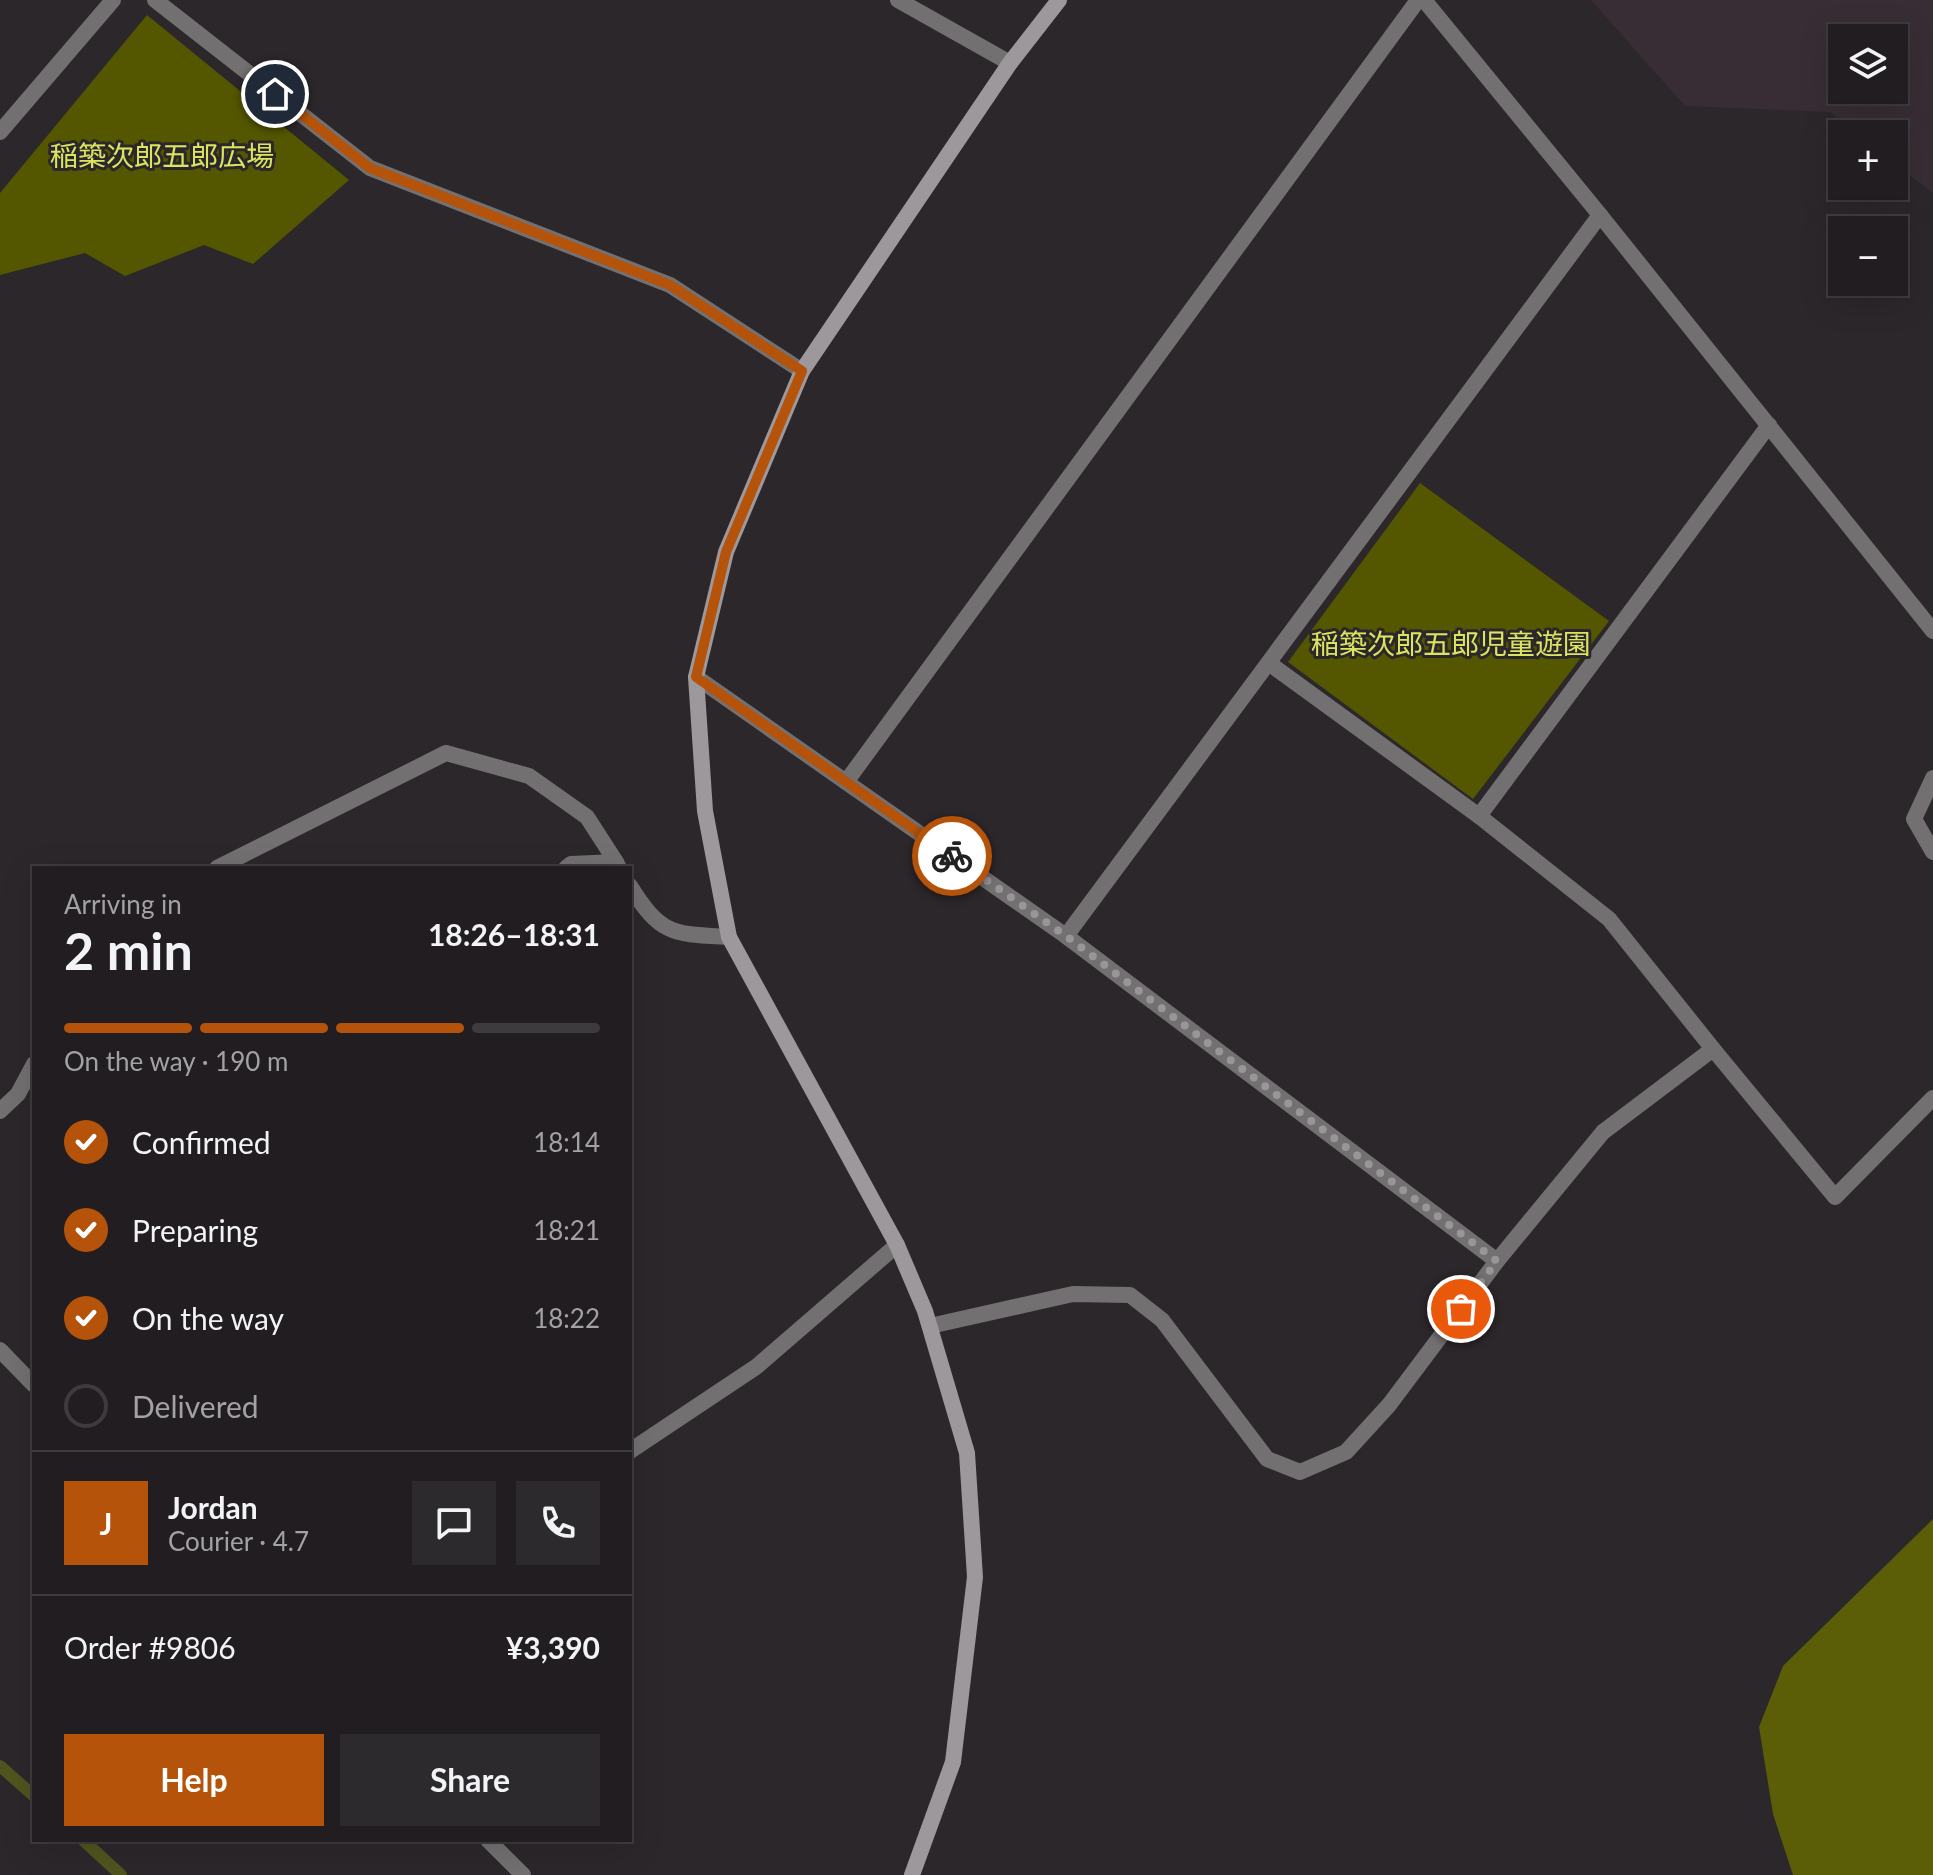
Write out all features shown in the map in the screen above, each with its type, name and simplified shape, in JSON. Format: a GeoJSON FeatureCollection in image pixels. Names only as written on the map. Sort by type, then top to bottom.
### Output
{"type":"FeatureCollection","features":[{"type":"Feature","properties":{"kind":"street"},"geometry":{"type":"LineString","coordinates":[[0,132],[113,0]]}},
{"type":"Feature","properties":{"kind":"street"},"geometry":{"type":"LineString","coordinates":[[155,0],[370,168],[670,285],[802,371]]}},
{"type":"Feature","properties":{"kind":"street"},"geometry":{"type":"LineString","coordinates":[[898,0],[1010,63]]}},
{"type":"Feature","properties":{"kind":"street"},"geometry":{"type":"LineString","coordinates":[[912,1875],[953,1762],[975,1577],[967,1453],[930,1326],[897,1245],[729,937],[705,811],[696,677],[726,552],[802,371],[1010,63],[1059,0]]}},
{"type":"Feature","properties":{"kind":"street"},"geometry":{"type":"LineString","coordinates":[[846,782],[1418,0]]}},
{"type":"Feature","properties":{"kind":"street"},"geometry":{"type":"LineString","coordinates":[[1424,0],[1933,631]]}},
{"type":"Feature","properties":{"kind":"street"},"geometry":{"type":"LineString","coordinates":[[1066,936],[1600,215]]}},
{"type":"Feature","properties":{"kind":"street"},"geometry":{"type":"LineString","coordinates":[[1479,816],[1769,425]]}},
{"type":"Feature","properties":{"kind":"street"},"geometry":{"type":"LineString","coordinates":[[1270,664],[1479,816],[1609,919],[1835,1197],[1933,1098]]}},
{"type":"Feature","properties":{"kind":"street"},"geometry":{"type":"LineString","coordinates":[[696,677],[1066,936],[1497,1261]]}},
{"type":"Feature","properties":{"kind":"street"},"geometry":{"type":"LineString","coordinates":[[221,866],[446,753],[529,776],[587,817],[617,865]]}},
{"type":"Feature","properties":{"kind":"street"},"geometry":{"type":"LineString","coordinates":[[1933,778],[1914,819],[1933,852]]}},
{"type":"Feature","properties":{"kind":"street"},"geometry":{"type":"LineString","coordinates":[[568,866],[617,865]]}},
{"type":"Feature","properties":{"kind":"street"},"geometry":{"type":"LineString","coordinates":[[632,889],[646,912],[677,934],[729,937]]}},
{"type":"Feature","properties":{"kind":"street"},"geometry":{"type":"LineString","coordinates":[[930,1326],[1073,1294],[1130,1295],[1162,1320],[1267,1459],[1300,1472],[1346,1452],[1389,1405],[1497,1261],[1603,1132],[1713,1049]]}},
{"type":"Feature","properties":{"kind":"street"},"geometry":{"type":"LineString","coordinates":[[0,1111],[26,1096],[32,1072]]}},
{"type":"Feature","properties":{"kind":"street"},"geometry":{"type":"LineString","coordinates":[[632,1450],[756,1367],[897,1245]]}},
{"type":"Feature","properties":{"kind":"street"},"geometry":{"type":"LineString","coordinates":[[0,1350],[32,1383]]}},
{"type":"Feature","properties":{"kind":"street"},"geometry":{"type":"LineString","coordinates":[[490,1842],[523,1875]]}},
{"type":"Feature","properties":{"kind":"shaded area"},"geometry":{"type":"Polygon","coordinates":[[[1591,0],[1933,0],[1933,193],[1908,174],[1908,120],[1840,120],[1830,112],[1685,106],[1591,0]]]}},
{"type":"Feature","properties":{"kind":"shaded area"},"geometry":{"type":"Polygon","coordinates":[[[1933,1519],[1933,1875],[1793,1875],[1773,1814],[1759,1727],[1783,1666],[1933,1519]]]}},
{"type":"Feature","properties":{"kind":"green space","name":"稲築次郎五郎広場"},"geometry":{"type":"Polygon","coordinates":[[[147,15],[349,180],[253,264],[204,245],[125,276],[85,253],[0,275],[0,193],[147,15]]]}},
{"type":"Feature","properties":{"kind":"green space","name":"稲築次郎五郎児童遊園"},"geometry":{"type":"Polygon","coordinates":[[[1420,483],[1609,621],[1473,799],[1288,662],[1420,483]]]}},
{"type":"Feature","properties":{"kind":"waterway"},"geometry":{"type":"LineString","coordinates":[[0,1766],[32,1794]]}},
{"type":"Feature","properties":{"kind":"waterway"},"geometry":{"type":"LineString","coordinates":[[85,1842],[121,1875]]}},
{"type":"Feature","properties":{"kind":"way so far"},"geometry":{"type":"LineString","coordinates":[[952,856],[1066,936],[1497,1261],[1461,1309]]}},
{"type":"Feature","properties":{"kind":"route"},"geometry":{"type":"LineString","coordinates":[[275,94],[370,168],[670,285],[802,371],[726,552],[696,677],[952,856]]}}]}
